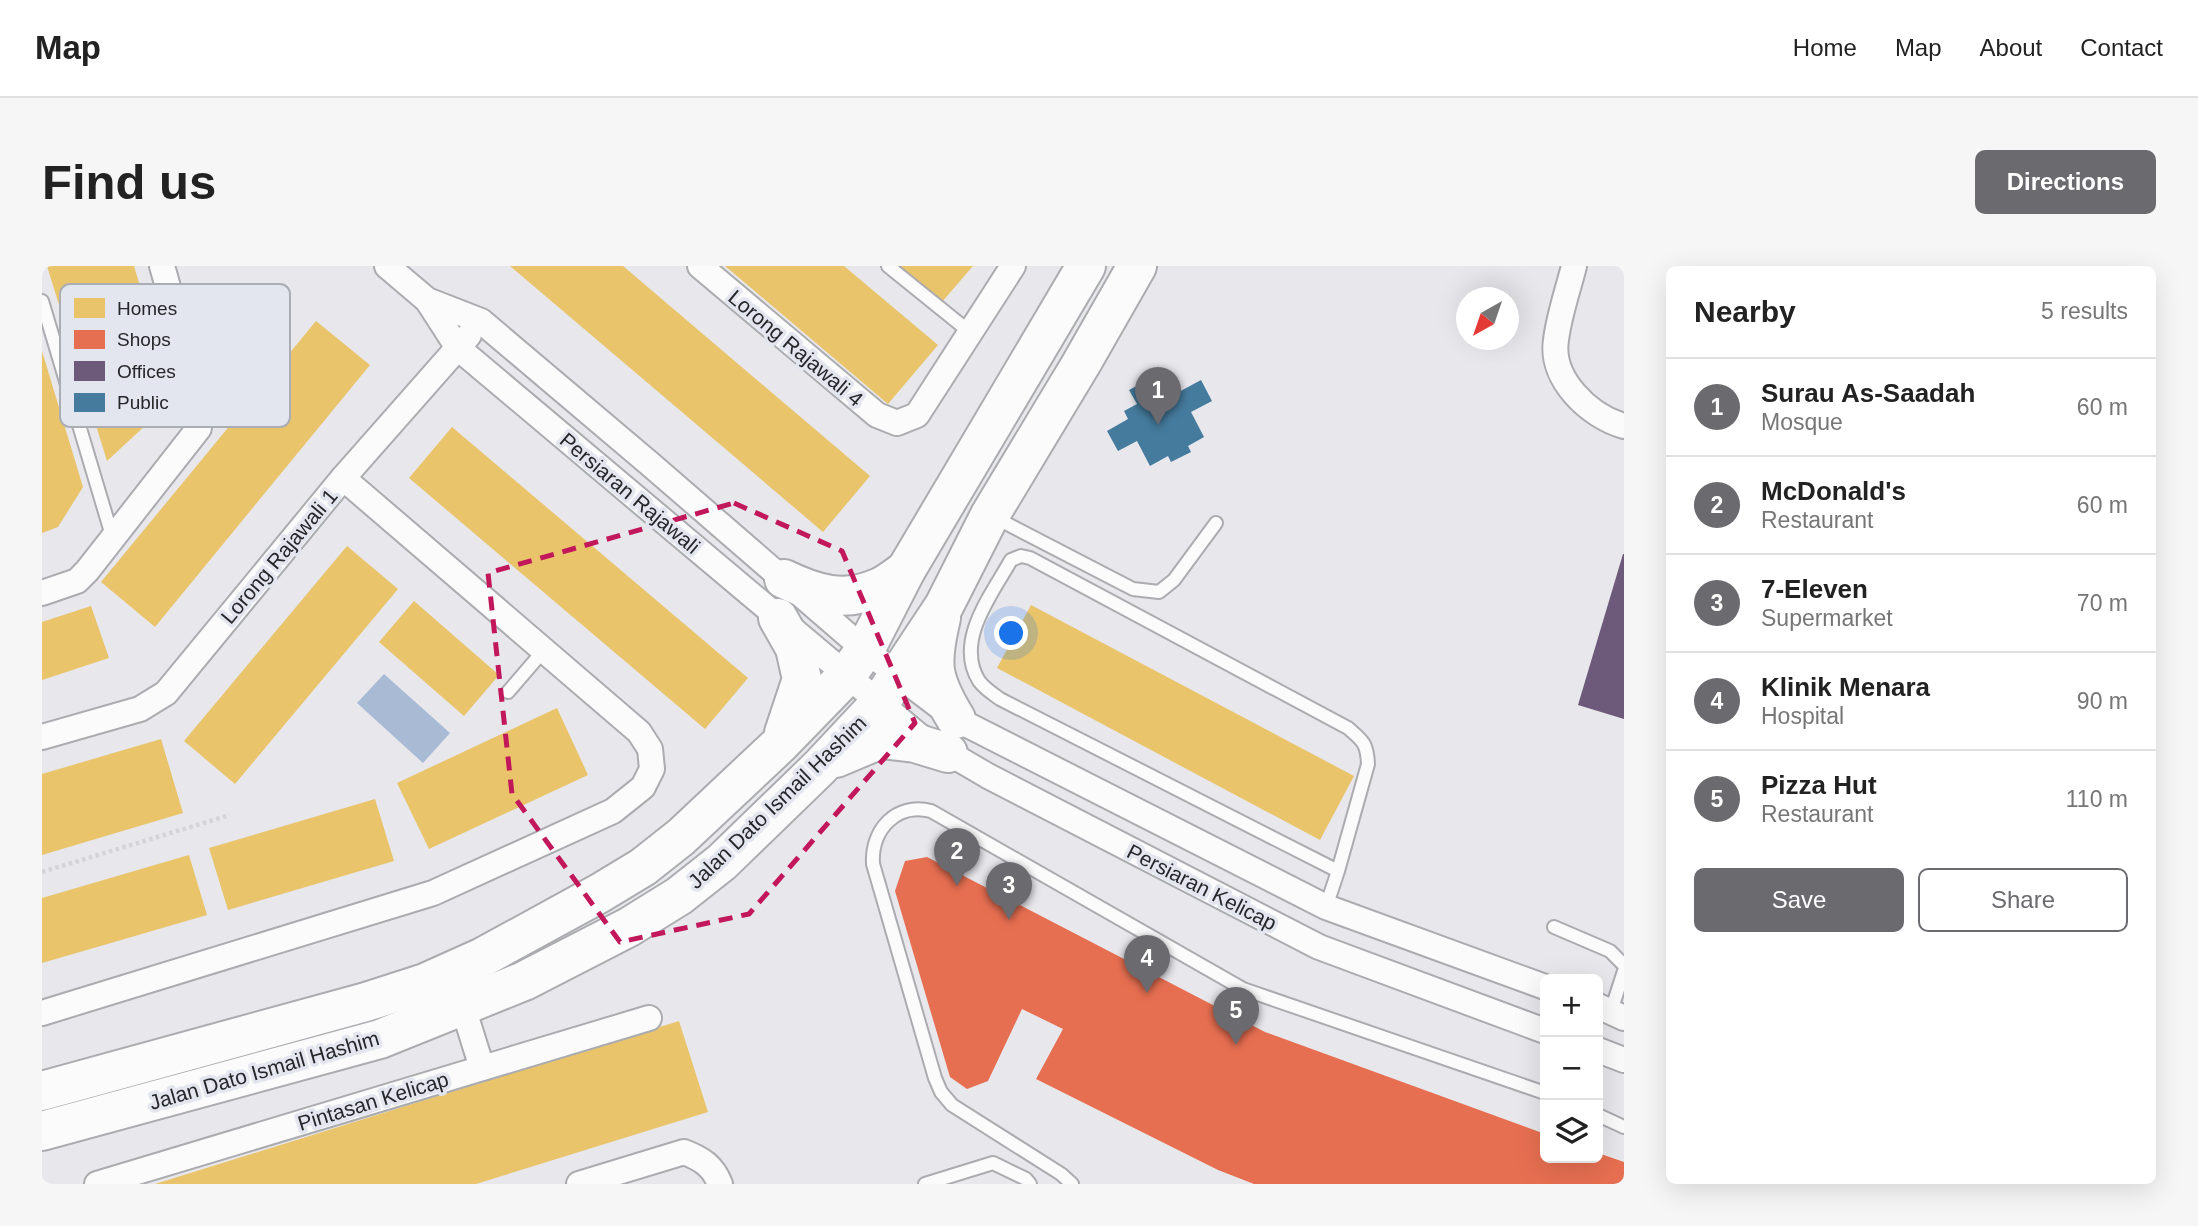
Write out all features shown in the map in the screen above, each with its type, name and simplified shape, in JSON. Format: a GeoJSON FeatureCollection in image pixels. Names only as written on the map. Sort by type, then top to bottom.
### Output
{"type":"FeatureCollection","features":[{"type":"Feature","properties":{"kind":"main road","name":"Jalan Dato Ismail Hashim"},"geometry":{"type":"LineString","coordinates":[[42,1091],[366,1002],[425,983],[483,957],[643,867],[681,837],[779,745],[856,663],[906,570],[1086,266]]}},
{"type":"Feature","properties":{"kind":"main road","name":"Jalan Dato Ismail Hashim"},"geometry":{"type":"LineString","coordinates":[[42,1131],[380,1039],[524,981],[629,927],[679,896],[722,862],[819,768],[888,689],[944,606],[990,515],[1040,435],[1137,266]]}},
{"type":"Feature","properties":{"kind":"main road"},"geometry":{"type":"LineString","coordinates":[[784,579],[813,593],[844,597],[878,588],[906,570]]}},
{"type":"Feature","properties":{"kind":"main road"},"geometry":{"type":"LineString","coordinates":[[819,768],[849,751],[881,738],[915,743],[952,736],[933,662],[944,606]]}},
{"type":"Feature","properties":{"kind":"main road"},"geometry":{"type":"LineString","coordinates":[[778,618],[795,648],[802,680],[793,713],[779,745]]}},
{"type":"Feature","properties":{"kind":"street"},"geometry":{"type":"LineString","coordinates":[[162,266],[167,284]]}},
{"type":"Feature","properties":{"kind":"street","name":"Persiaran Rajawali"},"geometry":{"type":"LineString","coordinates":[[387,266],[427,300],[458,348],[778,618],[856,663]]}},
{"type":"Feature","properties":{"kind":"street","name":"Lorong Rajawali 4"},"geometry":{"type":"LineString","coordinates":[[700,266],[877,415],[897,423],[917,415],[971,333]]}},
{"type":"Feature","properties":{"kind":"street"},"geometry":{"type":"LineString","coordinates":[[971,333],[1013,266]]}},
{"type":"Feature","properties":{"kind":"street"},"geometry":{"type":"LineString","coordinates":[[1574,266],[1555,342],[1561,376],[1580,402],[1624,426]]}},
{"type":"Feature","properties":{"kind":"street","name":"Persiaran Rajawali"},"geometry":{"type":"LineString","coordinates":[[427,300],[481,321],[784,579],[856,663]]}},
{"type":"Feature","properties":{"kind":"street","name":"Lorong Rajawali 1"},"geometry":{"type":"LineString","coordinates":[[42,737],[140,709],[166,693],[343,478],[481,321]]}},
{"type":"Feature","properties":{"kind":"street"},"geometry":{"type":"LineString","coordinates":[[42,593],[77,581],[113,540],[199,427]]}},
{"type":"Feature","properties":{"kind":"street"},"geometry":{"type":"LineString","coordinates":[[42,1013],[433,893],[613,811],[643,787],[652,769],[650,749],[639,732],[343,478]]}},
{"type":"Feature","properties":{"kind":"street"},"geometry":{"type":"LineString","coordinates":[[856,663],[888,689]]}},
{"type":"Feature","properties":{"kind":"street"},"geometry":{"type":"LineString","coordinates":[[856,663],[888,689]]}},
{"type":"Feature","properties":{"kind":"street","name":"Persiaran Kelicap"},"geometry":{"type":"LineString","coordinates":[[888,689],[952,736],[988,776],[1319,947],[1540,1029]]}},
{"type":"Feature","properties":{"kind":"street","name":"Persiaran Kelicap"},"geometry":{"type":"LineString","coordinates":[[888,689],[918,735],[952,736],[1326,907],[1540,985]]}},
{"type":"Feature","properties":{"kind":"street"},"geometry":{"type":"LineString","coordinates":[[463,1007],[482,1068]]}},
{"type":"Feature","properties":{"kind":"street","name":"Pintasan Kelicap"},"geometry":{"type":"LineString","coordinates":[[97,1184],[649,1018]]}},
{"type":"Feature","properties":{"kind":"street"},"geometry":{"type":"LineString","coordinates":[[1603,1052],[1624,1060]]}},
{"type":"Feature","properties":{"kind":"street"},"geometry":{"type":"LineString","coordinates":[[592,1182],[684,1152],[700,1158],[715,1171],[720,1184]]}},
{"type":"Feature","properties":{"kind":"lane"},"geometry":{"type":"LineString","coordinates":[[888,266],[971,333]]}},
{"type":"Feature","properties":{"kind":"lane"},"geometry":{"type":"LineString","coordinates":[[42,301],[60,362]]}},
{"type":"Feature","properties":{"kind":"lane"},"geometry":{"type":"LineString","coordinates":[[79,427],[113,540]]}},
{"type":"Feature","properties":{"kind":"lane"},"geometry":{"type":"LineString","coordinates":[[990,515],[1133,589],[1159,592],[1174,580],[1216,523]]}},
{"type":"Feature","properties":{"kind":"lane"},"geometry":{"type":"LineString","coordinates":[[1326,907],[1338,871],[1368,764],[1367,749],[1363,741],[1348,728],[1030,558],[1021,556],[1011,559],[974,628],[972,658],[981,684],[1000,699],[1338,871]]}},
{"type":"Feature","properties":{"kind":"lane"},"geometry":{"type":"LineString","coordinates":[[508,692],[545,649]]}},
{"type":"Feature","properties":{"kind":"lane"},"geometry":{"type":"LineString","coordinates":[[1072,1184],[1061,1174],[952,1105],[935,1079],[873,864],[872,849],[878,835],[902,811],[916,807],[931,811],[1243,989],[1540,1091]]}},
{"type":"Feature","properties":{"kind":"lane"},"geometry":{"type":"LineString","coordinates":[[1554,927],[1610,951],[1624,965]]}},
{"type":"Feature","properties":{"kind":"lane"},"geometry":{"type":"LineString","coordinates":[[1611,1012],[1624,971]]}},
{"type":"Feature","properties":{"kind":"lane"},"geometry":{"type":"LineString","coordinates":[[1603,1117],[1624,1127]]}},
{"type":"Feature","properties":{"kind":"lane"},"geometry":{"type":"LineString","coordinates":[[925,1184],[993,1163],[1026,1179],[1030,1184]]}},
{"type":"Feature","properties":{"kind":"path"},"geometry":{"type":"LineString","coordinates":[[42,872],[230,815]]}},
{"type":"Feature","properties":{"kind":"highlighted area"},"geometry":{"type":"Polygon","coordinates":[[[734,503],[842,551],[915,723],[749,914],[620,942],[512,794],[488,573],[734,503]]]}},
{"type":"Feature","properties":{"kind":"water"},"geometry":{"type":"Polygon","coordinates":[[[384,674],[450,733],[423,763],[357,703],[384,674]]]}},
{"type":"Feature","properties":{"kind":"building: Homes"},"geometry":{"type":"Polygon","coordinates":[[[47,266],[134,266],[139,284],[60,284],[60,308],[47,266]]]}},
{"type":"Feature","properties":{"kind":"building: Homes"},"geometry":{"type":"Polygon","coordinates":[[[510,266],[623,266],[870,476],[823,532],[510,266]]]}},
{"type":"Feature","properties":{"kind":"building: Homes"},"geometry":{"type":"Polygon","coordinates":[[[725,266],[844,266],[938,345],[888,404],[725,266]]]}},
{"type":"Feature","properties":{"kind":"building: Homes"},"geometry":{"type":"Polygon","coordinates":[[[900,266],[973,266],[942,302],[900,266]]]}},
{"type":"Feature","properties":{"kind":"building: Homes"},"geometry":{"type":"Polygon","coordinates":[[[316,321],[370,365],[155,627],[101,582],[229,427],[290,427],[290,353],[316,321]]]}},
{"type":"Feature","properties":{"kind":"building: Homes"},"geometry":{"type":"Polygon","coordinates":[[[42,351],[60,411],[60,427],[65,427],[83,487],[58,527],[42,533],[42,351]]]}},
{"type":"Feature","properties":{"kind":"building: Homes"},"geometry":{"type":"Polygon","coordinates":[[[97,427],[144,427],[107,461],[97,427]]]}},
{"type":"Feature","properties":{"kind":"building: Homes"},"geometry":{"type":"Polygon","coordinates":[[[452,427],[748,678],[705,729],[409,478],[452,427]]]}},
{"type":"Feature","properties":{"kind":"building: Homes"},"geometry":{"type":"Polygon","coordinates":[[[347,546],[398,589],[235,784],[184,741],[347,546]]]}},
{"type":"Feature","properties":{"kind":"building: Homes"},"geometry":{"type":"Polygon","coordinates":[[[414,601],[499,675],[464,716],[379,642],[414,601]]]}},
{"type":"Feature","properties":{"kind":"building: Homes"},"geometry":{"type":"Polygon","coordinates":[[[1031,605],[1354,776],[1320,840],[997,668],[1031,605]]]}},
{"type":"Feature","properties":{"kind":"building: Homes"},"geometry":{"type":"Polygon","coordinates":[[[91,606],[109,658],[42,680],[42,622],[91,606]]]}},
{"type":"Feature","properties":{"kind":"building: Homes"},"geometry":{"type":"Polygon","coordinates":[[[557,708],[588,775],[429,849],[397,783],[557,708]]]}},
{"type":"Feature","properties":{"kind":"building: Homes"},"geometry":{"type":"Polygon","coordinates":[[[161,739],[183,813],[42,855],[42,774],[161,739]]]}},
{"type":"Feature","properties":{"kind":"building: Homes"},"geometry":{"type":"Polygon","coordinates":[[[375,799],[394,861],[228,910],[209,848],[375,799]]]}},
{"type":"Feature","properties":{"kind":"building: Homes"},"geometry":{"type":"Polygon","coordinates":[[[189,855],[207,915],[42,963],[42,898],[189,855]]]}},
{"type":"Feature","properties":{"kind":"building: Homes"},"geometry":{"type":"Polygon","coordinates":[[[679,1021],[708,1112],[476,1184],[155,1184],[679,1021]]]}},
{"type":"Feature","properties":{"kind":"building: Shops"},"geometry":{"type":"Polygon","coordinates":[[[927,857],[1265,1032],[1540,1132],[1540,1163],[1603,1163],[1603,1155],[1624,1162],[1624,1184],[1254,1184],[1218,1170],[1036,1079],[1063,1029],[1022,1009],[988,1081],[967,1089],[950,1077],[895,891],[905,861],[927,857]]]}},
{"type":"Feature","properties":{"kind":"building: Offices"},"geometry":{"type":"Polygon","coordinates":[[[1624,554],[1624,719],[1578,705],[1624,554]]]}},
{"type":"Feature","properties":{"kind":"building: Public"},"geometry":{"type":"Polygon","coordinates":[[[1155,376],[1163,391],[1174,385],[1177,393],[1201,380],[1212,401],[1191,412],[1204,437],[1188,446],[1191,452],[1171,462],[1168,456],[1150,466],[1137,441],[1118,451],[1107,431],[1128,419],[1124,411],[1137,404],[1129,390],[1155,376]]]}},
{"type":"Feature","properties":{"kind":"place","name":"Surau As-Saadah"},"geometry":{"type":"Point","coordinates":[1158,425]}},
{"type":"Feature","properties":{"kind":"place","name":"McDonald's"},"geometry":{"type":"Point","coordinates":[957,886]}},
{"type":"Feature","properties":{"kind":"place","name":"7-Eleven"},"geometry":{"type":"Point","coordinates":[1009,920]}},
{"type":"Feature","properties":{"kind":"place","name":"Klinik Menara"},"geometry":{"type":"Point","coordinates":[1147,993]}},
{"type":"Feature","properties":{"kind":"place","name":"Pizza Hut"},"geometry":{"type":"Point","coordinates":[1236,1045]}}]}
